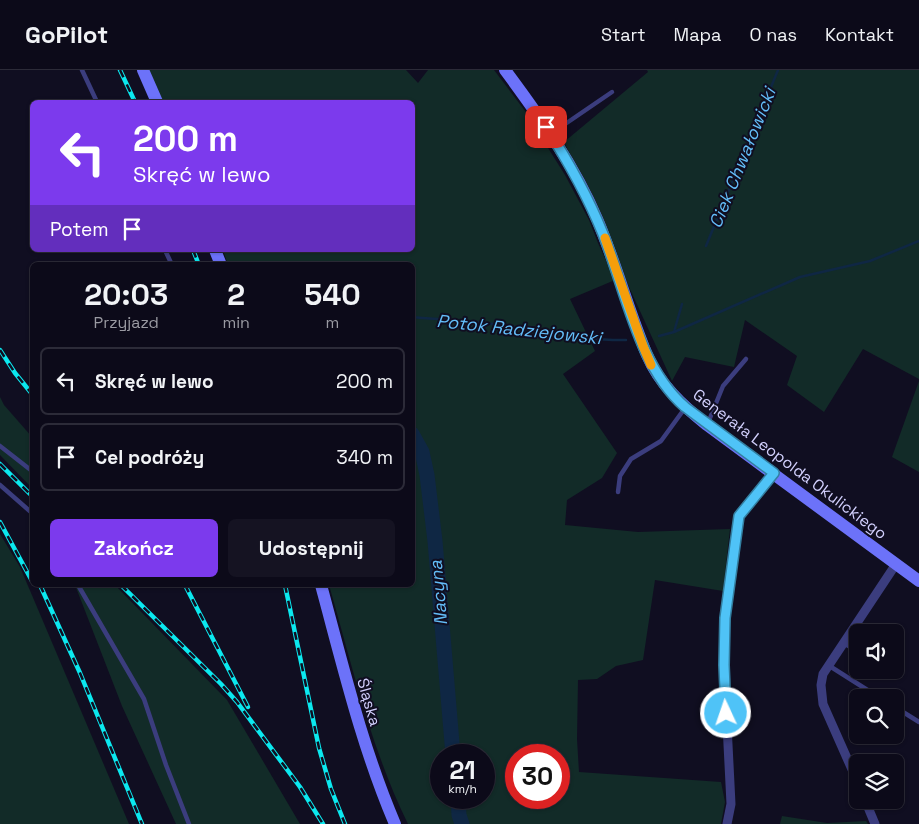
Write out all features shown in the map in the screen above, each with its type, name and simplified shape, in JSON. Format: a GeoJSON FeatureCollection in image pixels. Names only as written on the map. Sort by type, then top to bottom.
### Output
{"type":"FeatureCollection","features":[{"type":"Feature","properties":{"kind":"street"},"geometry":{"type":"LineString","coordinates":[[143,70],[156,100]]}},
{"type":"Feature","properties":{"kind":"street","name":"Generała Leopolda Okulickiego"},"geometry":{"type":"LineString","coordinates":[[505,70],[551,133],[575,174],[597,218],[650,362],[666,387],[685,407],[707,425],[919,581]]}},
{"type":"Feature","properties":{"kind":"street"},"geometry":{"type":"LineString","coordinates":[[727,824],[731,804],[724,665],[725,618],[739,516],[774,473]]}},
{"type":"Feature","properties":{"kind":"street"},"geometry":{"type":"LineString","coordinates":[[849,763],[823,704],[822,674],[896,564]]}},
{"type":"Feature","properties":{"kind":"street","name":"Śląska"},"geometry":{"type":"LineString","coordinates":[[322,587],[365,746],[396,824]]}},
{"type":"Feature","properties":{"kind":"street"},"geometry":{"type":"LineString","coordinates":[[869,809],[875,824]]}},
{"type":"Feature","properties":{"kind":"lane"},"geometry":{"type":"LineString","coordinates":[[82,70],[96,100]]}},
{"type":"Feature","properties":{"kind":"lane"},"geometry":{"type":"LineString","coordinates":[[551,133],[612,92]]}},
{"type":"Feature","properties":{"kind":"lane"},"geometry":{"type":"LineString","coordinates":[[707,425],[724,386],[746,359]]}},
{"type":"Feature","properties":{"kind":"lane"},"geometry":{"type":"LineString","coordinates":[[618,492],[620,476],[632,459],[661,441],[685,407]]}},
{"type":"Feature","properties":{"kind":"lane"},"geometry":{"type":"LineString","coordinates":[[0,446],[30,469]]}},
{"type":"Feature","properties":{"kind":"lane"},"geometry":{"type":"LineString","coordinates":[[0,485],[30,512]]}},
{"type":"Feature","properties":{"kind":"lane"},"geometry":{"type":"LineString","coordinates":[[79,587],[144,699],[166,765],[189,824]]}},
{"type":"Feature","properties":{"kind":"lane"},"geometry":{"type":"LineString","coordinates":[[843,642],[849,646]]}},
{"type":"Feature","properties":{"kind":"lane"},"geometry":{"type":"LineString","coordinates":[[828,665],[866,689]]}},
{"type":"Feature","properties":{"kind":"lane"},"geometry":{"type":"LineString","coordinates":[[904,713],[919,722]]}},
{"type":"Feature","properties":{"kind":"green space"},"geometry":{"type":"Polygon","coordinates":[[[149,70],[406,70],[418,83],[428,70],[494,70],[541,132],[528,122],[538,132],[565,175],[589,220],[615,280],[570,299],[595,351],[563,374],[617,453],[602,478],[567,500],[565,525],[638,532],[730,529],[723,591],[655,580],[643,660],[616,666],[597,679],[578,680],[577,739],[579,772],[721,782],[725,802],[721,824],[408,824],[383,766],[373,737],[330,587],[415,587],[415,262],[227,262],[224,252],[415,252],[415,100],[162,100],[149,70]]]}},
{"type":"Feature","properties":{"kind":"green space"},"geometry":{"type":"Polygon","coordinates":[[[647,70],[919,70],[919,379],[863,349],[824,412],[787,385],[797,356],[745,320],[734,367],[685,357],[672,381],[624,276],[611,242],[564,142],[648,72],[647,70]]]}},
{"type":"Feature","properties":{"kind":"green space"},"geometry":{"type":"Polygon","coordinates":[[[919,381],[919,472],[892,457],[919,381]]]}},
{"type":"Feature","properties":{"kind":"green space"},"geometry":{"type":"Polygon","coordinates":[[[0,397],[4,405],[30,435],[30,486],[0,455],[0,397]]]}},
{"type":"Feature","properties":{"kind":"green space"},"geometry":{"type":"Polygon","coordinates":[[[0,534],[20,567],[129,824],[0,824],[0,534]]]}},
{"type":"Feature","properties":{"kind":"green space"},"geometry":{"type":"Polygon","coordinates":[[[76,587],[117,587],[227,700],[300,824],[176,824],[122,706],[76,587]]]}},
{"type":"Feature","properties":{"kind":"green space"},"geometry":{"type":"Polygon","coordinates":[[[782,816],[827,823],[866,821],[868,824],[780,824],[782,816]]]}},
{"type":"Feature","properties":{"kind":"waterway","name":"Ciek Chwałowicki"},"geometry":{"type":"LineString","coordinates":[[706,246],[778,70]]}},
{"type":"Feature","properties":{"kind":"waterway","name":"Potok Radziejowski"},"geometry":{"type":"LineString","coordinates":[[659,336],[674,332],[800,277],[870,261],[919,241]]}},
{"type":"Feature","properties":{"kind":"waterway","name":"Ciek Chwałowicki"},"geometry":{"type":"LineString","coordinates":[[674,332],[682,304]]}},
{"type":"Feature","properties":{"kind":"waterway","name":"Potok Radziejowski"},"geometry":{"type":"LineString","coordinates":[[415,317],[503,325],[585,338],[626,340]]}},
{"type":"Feature","properties":{"kind":"waterway","name":"Nacyna"},"geometry":{"type":"LineString","coordinates":[[415,439],[422,452],[427,475],[435,541],[452,744]]}},
{"type":"Feature","properties":{"kind":"waterway","name":"Nacyna"},"geometry":{"type":"LineString","coordinates":[[459,809],[462,824]]}},
{"type":"Feature","properties":{"kind":"railway"},"geometry":{"type":"LineString","coordinates":[[120,70],[134,100]]}},
{"type":"Feature","properties":{"kind":"railway"},"geometry":{"type":"LineString","coordinates":[[194,252],[198,262]]}},
{"type":"Feature","properties":{"kind":"railway"},"geometry":{"type":"LineString","coordinates":[[0,350],[30,392]]}},
{"type":"Feature","properties":{"kind":"railway"},"geometry":{"type":"LineString","coordinates":[[0,464],[30,494]]}},
{"type":"Feature","properties":{"kind":"railway"},"geometry":{"type":"LineString","coordinates":[[0,522],[30,577]]}},
{"type":"Feature","properties":{"kind":"railway"},"geometry":{"type":"LineString","coordinates":[[41,587],[80,673],[142,824]]}},
{"type":"Feature","properties":{"kind":"railway"},"geometry":{"type":"LineString","coordinates":[[123,587],[237,702],[300,787],[323,824]]}},
{"type":"Feature","properties":{"kind":"railway"},"geometry":{"type":"LineString","coordinates":[[186,587],[248,707]]}},
{"type":"Feature","properties":{"kind":"railway"},"geometry":{"type":"LineString","coordinates":[[285,587],[319,748],[331,789],[345,824]]}},
{"type":"Feature","properties":{"kind":"slow traffic"},"geometry":{"type":"LineString","coordinates":[[605,238],[651,365]]}},
{"type":"Feature","properties":{"kind":"route"},"geometry":{"type":"LineString","coordinates":[[546,127],[575,174],[597,218],[643,346],[656,372],[673,396],[685,407],[774,473],[739,516],[725,618],[726,713]]}}]}
